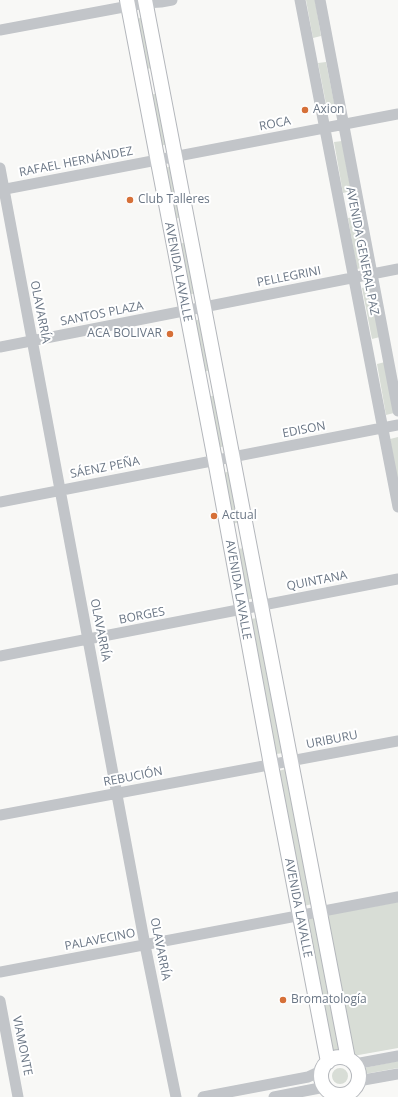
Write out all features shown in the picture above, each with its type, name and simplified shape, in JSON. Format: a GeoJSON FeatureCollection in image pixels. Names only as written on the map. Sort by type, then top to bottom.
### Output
{"type":"FeatureCollection","features":[{"type":"Feature","properties":{"kind":"main road","name":"AVENIDA LAVALLE"},"geometry":{"type":"LineString","coordinates":[[145,1],[320,912],[351,1061]]}},
{"type":"Feature","properties":{"kind":"main road","name":"AVENIDA LAVALLE"},"geometry":{"type":"LineString","coordinates":[[127,3],[215,460],[300,916],[325,1066]]}},
{"type":"Feature","properties":{"kind":"main road"},"geometry":{"type":"LineString","coordinates":[[337,1057],[343,1057],[351,1061],[359,1074],[356,1089],[345,1094],[331,1093],[322,1080],[325,1066],[337,1057]]}},
{"type":"Feature","properties":{"kind":"street"},"geometry":{"type":"LineString","coordinates":[[0,30],[127,3],[172,0]]}},
{"type":"Feature","properties":{"kind":"street","name":"AVENIDA GENERAL PAZ"},"geometry":{"type":"LineString","coordinates":[[300,0],[355,278],[398,507]]}},
{"type":"Feature","properties":{"kind":"street","name":"AVENIDA GENERAL PAZ"},"geometry":{"type":"LineString","coordinates":[[320,0],[398,411]]}},
{"type":"Feature","properties":{"kind":"street","name":"ROCA"},"geometry":{"type":"LineString","coordinates":[[157,160],[398,114]]}},
{"type":"Feature","properties":{"kind":"street","name":"RAFAEL HERNÁNDEZ"},"geometry":{"type":"LineString","coordinates":[[2,189],[157,160]]}},
{"type":"Feature","properties":{"kind":"street","name":"OLAVARRÍA"},"geometry":{"type":"LineString","coordinates":[[0,168],[2,189],[89,640],[145,945],[176,1097]]}},
{"type":"Feature","properties":{"kind":"street","name":"PELLEGRINI"},"geometry":{"type":"LineString","coordinates":[[186,311],[398,269]]}},
{"type":"Feature","properties":{"kind":"street","name":"SANTOS PLAZA"},"geometry":{"type":"LineString","coordinates":[[0,347],[186,311]]}},
{"type":"Feature","properties":{"kind":"street","name":"EDISON"},"geometry":{"type":"LineString","coordinates":[[215,460],[398,425]]}},
{"type":"Feature","properties":{"kind":"street","name":"SÁENZ PEÑA"},"geometry":{"type":"LineString","coordinates":[[0,502],[215,460]]}},
{"type":"Feature","properties":{"kind":"street","name":"QUINTANA"},"geometry":{"type":"LineString","coordinates":[[242,610],[261,605],[398,579]]}},
{"type":"Feature","properties":{"kind":"street","name":"BORGES"},"geometry":{"type":"LineString","coordinates":[[0,656],[242,610]]}},
{"type":"Feature","properties":{"kind":"street","name":"URIBURU"},"geometry":{"type":"LineString","coordinates":[[271,764],[398,740]]}},
{"type":"Feature","properties":{"kind":"street","name":"REBUCIÓN"},"geometry":{"type":"LineString","coordinates":[[0,815],[271,764]]}},
{"type":"Feature","properties":{"kind":"street","name":"PALAVECINO"},"geometry":{"type":"LineString","coordinates":[[0,972],[398,897]]}},
{"type":"Feature","properties":{"kind":"street","name":"VIAMONTE"},"geometry":{"type":"LineString","coordinates":[[0,1001],[18,1097]]}},
{"type":"Feature","properties":{"kind":"street"},"geometry":{"type":"LineString","coordinates":[[351,1061],[398,1056]]}},
{"type":"Feature","properties":{"kind":"street"},"geometry":{"type":"LineString","coordinates":[[203,1097],[259,1092],[308,1077],[325,1066]]}},
{"type":"Feature","properties":{"kind":"street"},"geometry":{"type":"LineString","coordinates":[[356,1089],[398,1074]]}},
{"type":"Feature","properties":{"kind":"street"},"geometry":{"type":"LineString","coordinates":[[274,1097],[331,1093]]}},
{"type":"Feature","properties":{"kind":"shaded area"},"geometry":{"type":"Polygon","coordinates":[[[306,0],[315,0],[321,36],[313,38],[306,0]]]}},
{"type":"Feature","properties":{"kind":"shaded area"},"geometry":{"type":"Polygon","coordinates":[[[144,17],[154,68],[145,69],[136,19],[144,17]]]}},
{"type":"Feature","properties":{"kind":"shaded area"},"geometry":{"type":"Polygon","coordinates":[[[326,62],[336,112],[328,114],[318,63],[326,62]]]}},
{"type":"Feature","properties":{"kind":"shaded area"},"geometry":{"type":"Polygon","coordinates":[[[159,93],[168,144],[160,146],[150,95],[159,93]]]}},
{"type":"Feature","properties":{"kind":"shaded area"},"geometry":{"type":"Polygon","coordinates":[[[342,141],[351,191],[343,193],[334,142],[342,141]]]}},
{"type":"Feature","properties":{"kind":"shaded area"},"geometry":{"type":"Polygon","coordinates":[[[172,166],[182,217],[174,219],[164,168],[172,166]]]}},
{"type":"Feature","properties":{"kind":"shaded area"},"geometry":{"type":"Polygon","coordinates":[[[356,217],[366,267],[357,269],[348,218],[356,217]]]}},
{"type":"Feature","properties":{"kind":"shaded area"},"geometry":{"type":"Polygon","coordinates":[[[187,242],[196,293],[188,295],[179,244],[187,242]]]}},
{"type":"Feature","properties":{"kind":"shaded area"},"geometry":{"type":"Polygon","coordinates":[[[370,286],[380,337],[372,339],[362,288],[370,286]]]}},
{"type":"Feature","properties":{"kind":"shaded area"},"geometry":{"type":"Polygon","coordinates":[[[201,319],[211,370],[203,372],[193,321],[201,319]]]}},
{"type":"Feature","properties":{"kind":"shaded area"},"geometry":{"type":"Polygon","coordinates":[[[385,362],[394,413],[386,415],[377,364],[385,362]]]}},
{"type":"Feature","properties":{"kind":"shaded area"},"geometry":{"type":"Polygon","coordinates":[[[216,395],[225,446],[217,448],[208,397],[216,395]]]}},
{"type":"Feature","properties":{"kind":"shaded area"},"geometry":{"type":"Polygon","coordinates":[[[398,437],[398,483],[390,439],[398,437]]]}},
{"type":"Feature","properties":{"kind":"shaded area"},"geometry":{"type":"Polygon","coordinates":[[[231,471],[240,522],[232,524],[223,473],[231,471]]]}},
{"type":"Feature","properties":{"kind":"shaded area"},"geometry":{"type":"Polygon","coordinates":[[[245,548],[255,598],[246,600],[237,549],[245,548]]]}},
{"type":"Feature","properties":{"kind":"shaded area"},"geometry":{"type":"Polygon","coordinates":[[[258,618],[284,753],[276,754],[250,619],[258,618]]]}},
{"type":"Feature","properties":{"kind":"shaded area"},"geometry":{"type":"Polygon","coordinates":[[[286,769],[312,904],[304,906],[278,771],[286,769]]]}},
{"type":"Feature","properties":{"kind":"shaded area"},"geometry":{"type":"Polygon","coordinates":[[[398,902],[398,1048],[353,1056],[328,915],[398,902]]]}},
{"type":"Feature","properties":{"kind":"shaded area"},"geometry":{"type":"Polygon","coordinates":[[[315,917],[341,1052],[333,1053],[307,919],[315,917]]]}},
{"type":"Feature","properties":{"kind":"shaded area"},"geometry":{"type":"Polygon","coordinates":[[[398,1061],[398,1068],[365,1074],[364,1068],[398,1061]]]}},
{"type":"Feature","properties":{"kind":"shaded area"},"geometry":{"type":"Polygon","coordinates":[[[340,1068],[346,1070],[348,1076],[346,1082],[340,1084],[334,1082],[332,1076],[334,1070],[340,1068]]]}},
{"type":"Feature","properties":{"kind":"place","name":"Axion"},"geometry":{"type":"Point","coordinates":[305,110]}},
{"type":"Feature","properties":{"kind":"place","name":"Club Talleres"},"geometry":{"type":"Point","coordinates":[130,200]}},
{"type":"Feature","properties":{"kind":"place","name":"ACA BOLIVAR"},"geometry":{"type":"Point","coordinates":[170,334]}},
{"type":"Feature","properties":{"kind":"place","name":"Actual"},"geometry":{"type":"Point","coordinates":[214,516]}},
{"type":"Feature","properties":{"kind":"place","name":"Bromatología"},"geometry":{"type":"Point","coordinates":[283,1000]}}]}
